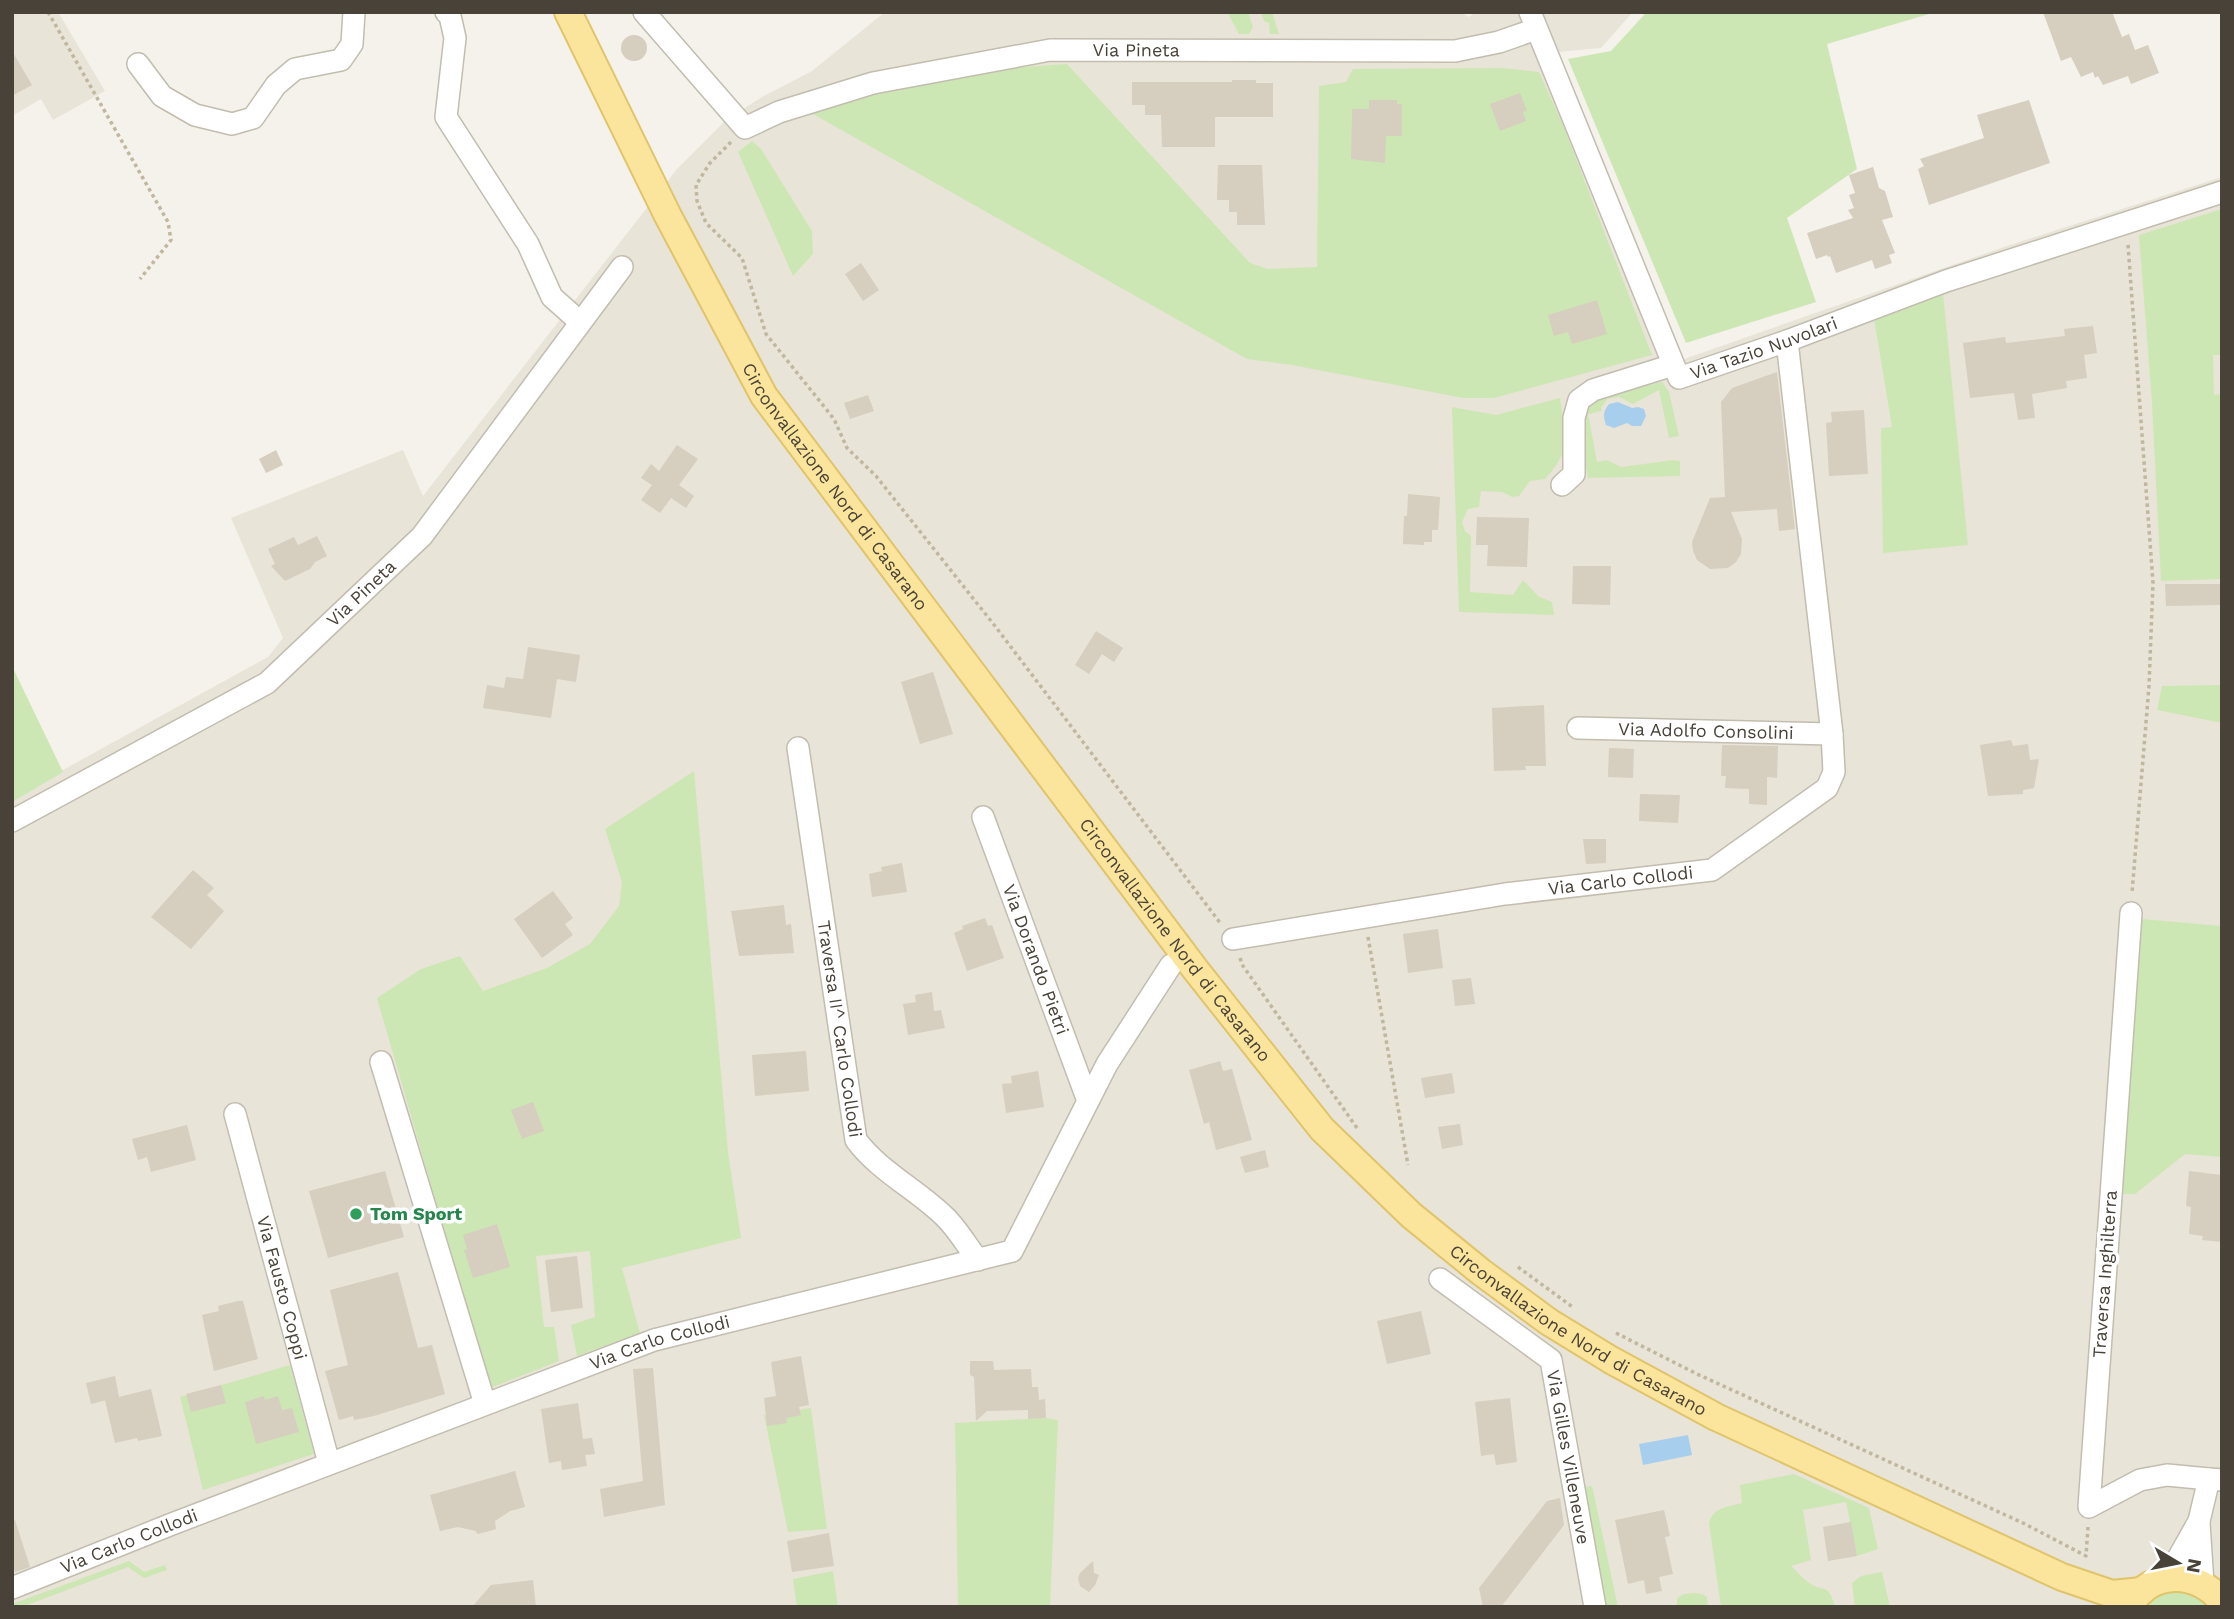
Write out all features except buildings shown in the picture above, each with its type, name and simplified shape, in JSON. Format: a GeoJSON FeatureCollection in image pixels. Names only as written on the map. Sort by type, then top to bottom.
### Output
{"type":"FeatureCollection","features":[{"type":"Feature","properties":{"kind":"main road","name":"Circonvallazione Nord di Casarano"},"geometry":{"type":"LineString","coordinates":[[568,12],[668,216],[764,396],[1195,969],[1322,1129],[1411,1215],[1481,1272],[1549,1322],[1611,1360],[1716,1417],[2062,1577],[2136,1599]]}},
{"type":"Feature","properties":{"kind":"main road","name":"Circonvallazione Nord di Casarano"},"geometry":{"type":"LineString","coordinates":[[2062,1577],[2099,1607]]}},
{"type":"Feature","properties":{"kind":"main road"},"geometry":{"type":"LineString","coordinates":[[2136,1599],[2153,1583],[2167,1578],[2185,1578],[2203,1584],[2222,1602]]}},
{"type":"Feature","properties":{"kind":"street"},"geometry":{"type":"LineString","coordinates":[[138,64],[163,96],[195,115],[232,124],[253,118],[276,85],[295,69],[341,60],[352,44],[354,12]]}},
{"type":"Feature","properties":{"kind":"street"},"geometry":{"type":"LineString","coordinates":[[446,12],[450,16],[455,38],[446,117],[528,244],[552,297],[580,322]]}},
{"type":"Feature","properties":{"kind":"street","name":"Via Pineta"},"geometry":{"type":"LineString","coordinates":[[644,12],[745,128],[779,112],[873,83],[1051,50],[1455,51],[1499,43],[1533,21]]}},
{"type":"Feature","properties":{"kind":"street","name":"Via Tazio Nuvolari"},"geometry":{"type":"LineString","coordinates":[[1533,21],[1679,378],[1787,341],[1946,281],[2222,192]]}},
{"type":"Feature","properties":{"kind":"street","name":"Via Pineta"},"geometry":{"type":"LineString","coordinates":[[12,821],[267,683],[422,536],[622,267]]}},
{"type":"Feature","properties":{"kind":"street","name":"Via Carlo Collodi"},"geometry":{"type":"LineString","coordinates":[[1233,939],[1505,894],[1712,870],[1827,788],[1834,772],[1832,734],[1787,341]]}},
{"type":"Feature","properties":{"kind":"street"},"geometry":{"type":"LineString","coordinates":[[1562,485],[1574,474],[1574,418],[1579,400],[1593,390],[1674,365]]}},
{"type":"Feature","properties":{"kind":"street","name":"Via Adolfo Consolini"},"geometry":{"type":"LineString","coordinates":[[1578,728],[1832,734]]}},
{"type":"Feature","properties":{"kind":"street","name":"Traversa II^ Carlo Collodi"},"geometry":{"type":"LineString","coordinates":[[798,748],[856,1140],[871,1158],[946,1217],[978,1260]]}},
{"type":"Feature","properties":{"kind":"street","name":"Via Dorando Pietri"},"geometry":{"type":"LineString","coordinates":[[983,817],[1088,1101]]}},
{"type":"Feature","properties":{"kind":"street","name":"Traversa Inghilterra"},"geometry":{"type":"LineString","coordinates":[[2131,913],[2089,1507],[2140,1480],[2167,1475],[2216,1480]]}},
{"type":"Feature","properties":{"kind":"street","name":"Via Carlo Collodi"},"geometry":{"type":"LineString","coordinates":[[12,1588],[329,1463],[654,1340],[1012,1251],[1107,1064],[1171,965]]}},
{"type":"Feature","properties":{"kind":"street"},"geometry":{"type":"LineString","coordinates":[[381,1062],[485,1404]]}},
{"type":"Feature","properties":{"kind":"street","name":"Via Fausto Coppi"},"geometry":{"type":"LineString","coordinates":[[235,1114],[329,1463]]}},
{"type":"Feature","properties":{"kind":"street","name":"Via Gilles Villeneuve"},"geometry":{"type":"LineString","coordinates":[[1440,1279],[1551,1360],[1595,1607]]}},
{"type":"Feature","properties":{"kind":"street"},"geometry":{"type":"LineString","coordinates":[[2167,1578],[2199,1521],[2216,1480]]}},
{"type":"Feature","properties":{"kind":"street"},"geometry":{"type":"LineString","coordinates":[[2199,1521],[2203,1584]]}},
{"type":"Feature","properties":{"kind":"path"},"geometry":{"type":"LineString","coordinates":[[48,12],[168,222],[171,240],[140,279]]}},
{"type":"Feature","properties":{"kind":"path"},"geometry":{"type":"LineString","coordinates":[[2126,222],[2153,583],[2149,685],[2131,913]]}},
{"type":"Feature","properties":{"kind":"path"},"geometry":{"type":"LineString","coordinates":[[1365,918],[1408,1165]]}},
{"type":"Feature","properties":{"kind":"shaded area"},"geometry":{"type":"Polygon","coordinates":[[[12,12],[58,12],[105,91],[53,120],[41,99],[12,116],[12,12]]]}},
{"type":"Feature","properties":{"kind":"shaded area"},"geometry":{"type":"Polygon","coordinates":[[[885,12],[1460,12],[1469,17],[1476,12],[1633,12],[1601,48],[1558,52],[1684,359],[2004,247],[2222,177],[2222,1607],[12,1607],[12,798],[268,657],[283,638],[231,518],[403,450],[423,496],[677,169],[726,120],[762,97],[812,71],[885,12]]]}},
{"type":"Feature","properties":{"kind":"green space"},"geometry":{"type":"Polygon","coordinates":[[[1227,12],[1248,12],[1253,27],[1249,34],[1239,34],[1227,12]]]}},
{"type":"Feature","properties":{"kind":"green space"},"geometry":{"type":"Polygon","coordinates":[[[1261,12],[1272,12],[1279,34],[1270,34],[1269,23],[1264,21],[1261,12]]]}},
{"type":"Feature","properties":{"kind":"green space"},"geometry":{"type":"Polygon","coordinates":[[[1644,12],[1936,12],[1827,44],[1857,169],[1787,218],[1816,302],[1686,343],[1568,59],[1611,51],[1644,12]]]}},
{"type":"Feature","properties":{"kind":"green space"},"geometry":{"type":"Polygon","coordinates":[[[1067,64],[1250,263],[1268,269],[1317,267],[1319,86],[1346,82],[1353,69],[1502,68],[1539,72],[1563,125],[1652,355],[1494,398],[1463,398],[1247,359],[813,114],[859,96],[992,69],[1067,64]]]}},
{"type":"Feature","properties":{"kind":"green space"},"geometry":{"type":"Polygon","coordinates":[[[752,141],[761,149],[812,231],[813,254],[793,276],[738,152],[752,141]]]}},
{"type":"Feature","properties":{"kind":"green space"},"geometry":{"type":"Polygon","coordinates":[[[2222,209],[2222,355],[2213,355],[2214,395],[2222,394],[2222,579],[2161,581],[2152,403],[2139,235],[2222,209]]]}},
{"type":"Feature","properties":{"kind":"green space"},"geometry":{"type":"Polygon","coordinates":[[[1943,293],[1968,545],[1883,553],[1881,428],[1892,427],[1874,318],[1943,293]]]}},
{"type":"Feature","properties":{"kind":"green space"},"geometry":{"type":"Polygon","coordinates":[[[1662,382],[1669,392],[1679,436],[1669,438],[1659,390],[1633,404],[1619,397],[1607,399],[1602,411],[1588,414],[1597,462],[1606,460],[1622,467],[1680,461],[1680,476],[1588,478],[1581,436],[1587,407],[1594,399],[1662,382]]]}},
{"type":"Feature","properties":{"kind":"green space"},"geometry":{"type":"Polygon","coordinates":[[[1560,398],[1565,441],[1560,459],[1554,468],[1545,479],[1530,481],[1519,496],[1481,491],[1479,507],[1468,509],[1462,522],[1465,531],[1471,536],[1470,592],[1513,595],[1523,580],[1538,596],[1552,602],[1554,615],[1459,612],[1452,407],[1496,415],[1560,398]]]}},
{"type":"Feature","properties":{"kind":"green space"},"geometry":{"type":"Polygon","coordinates":[[[12,666],[63,772],[12,802],[12,666]]]}},
{"type":"Feature","properties":{"kind":"green space"},"geometry":{"type":"Polygon","coordinates":[[[2222,685],[2222,723],[2157,710],[2162,686],[2222,685]]]}},
{"type":"Feature","properties":{"kind":"green space"},"geometry":{"type":"Polygon","coordinates":[[[694,771],[728,1152],[741,1238],[622,1268],[640,1333],[577,1356],[571,1325],[595,1317],[590,1251],[536,1256],[544,1327],[554,1327],[559,1361],[485,1390],[442,1223],[377,998],[421,969],[460,956],[483,991],[547,968],[590,944],[619,906],[622,882],[605,829],[694,771]]]}},
{"type":"Feature","properties":{"kind":"green space"},"geometry":{"type":"Polygon","coordinates":[[[2141,919],[2222,926],[2222,1157],[2185,1154],[2135,1194],[2123,1194],[2141,919]]]}},
{"type":"Feature","properties":{"kind":"green space"},"geometry":{"type":"Polygon","coordinates":[[[290,1365],[314,1454],[203,1490],[180,1397],[290,1365]]]}},
{"type":"Feature","properties":{"kind":"green space"},"geometry":{"type":"Polygon","coordinates":[[[811,1408],[827,1529],[788,1532],[764,1415],[811,1408]]]}},
{"type":"Feature","properties":{"kind":"green space"},"geometry":{"type":"Polygon","coordinates":[[[1046,1418],[1058,1420],[1050,1607],[958,1607],[955,1423],[1046,1418]]]}},
{"type":"Feature","properties":{"kind":"green space"},"geometry":{"type":"Polygon","coordinates":[[[1794,1474],[1869,1508],[1878,1549],[1857,1556],[1846,1502],[1803,1510],[1811,1560],[1791,1566],[1808,1582],[1827,1590],[1835,1607],[1721,1607],[1709,1523],[1711,1518],[1722,1508],[1742,1503],[1740,1485],[1794,1474]]]}},
{"type":"Feature","properties":{"kind":"green space"},"geometry":{"type":"Polygon","coordinates":[[[1592,1486],[1618,1607],[1606,1607],[1584,1487],[1592,1486]]]}},
{"type":"Feature","properties":{"kind":"green space"},"geometry":{"type":"Polygon","coordinates":[[[129,1561],[144,1572],[165,1565],[167,1570],[144,1578],[128,1567],[22,1607],[12,1607],[12,1604],[129,1561]]]}},
{"type":"Feature","properties":{"kind":"green space"},"geometry":{"type":"Polygon","coordinates":[[[833,1571],[838,1607],[797,1607],[793,1579],[833,1571]]]}},
{"type":"Feature","properties":{"kind":"green space"},"geometry":{"type":"Polygon","coordinates":[[[1882,1572],[1890,1607],[1855,1607],[1852,1583],[1861,1576],[1882,1572]]]}},
{"type":"Feature","properties":{"kind":"green space"},"geometry":{"type":"Polygon","coordinates":[[[2170,1591],[2191,1595],[2207,1607],[2144,1607],[2157,1595],[2170,1591]]]}},
{"type":"Feature","properties":{"kind":"green space"},"geometry":{"type":"Polygon","coordinates":[[[1694,1593],[1707,1597],[1708,1607],[1677,1607],[1677,1598],[1694,1593]]]}},
{"type":"Feature","properties":{"kind":"water"},"geometry":{"type":"Polygon","coordinates":[[[1618,402],[1632,408],[1644,409],[1646,416],[1641,426],[1627,423],[1614,428],[1606,425],[1606,409],[1609,404],[1618,402]]]}},
{"type":"Feature","properties":{"kind":"water"},"geometry":{"type":"Polygon","coordinates":[[[1688,1435],[1692,1455],[1643,1465],[1639,1444],[1688,1435]]]}},
{"type":"Feature","properties":{"kind":"place","name":"Tom Sport"},"geometry":{"type":"Point","coordinates":[356,1214]}}]}
